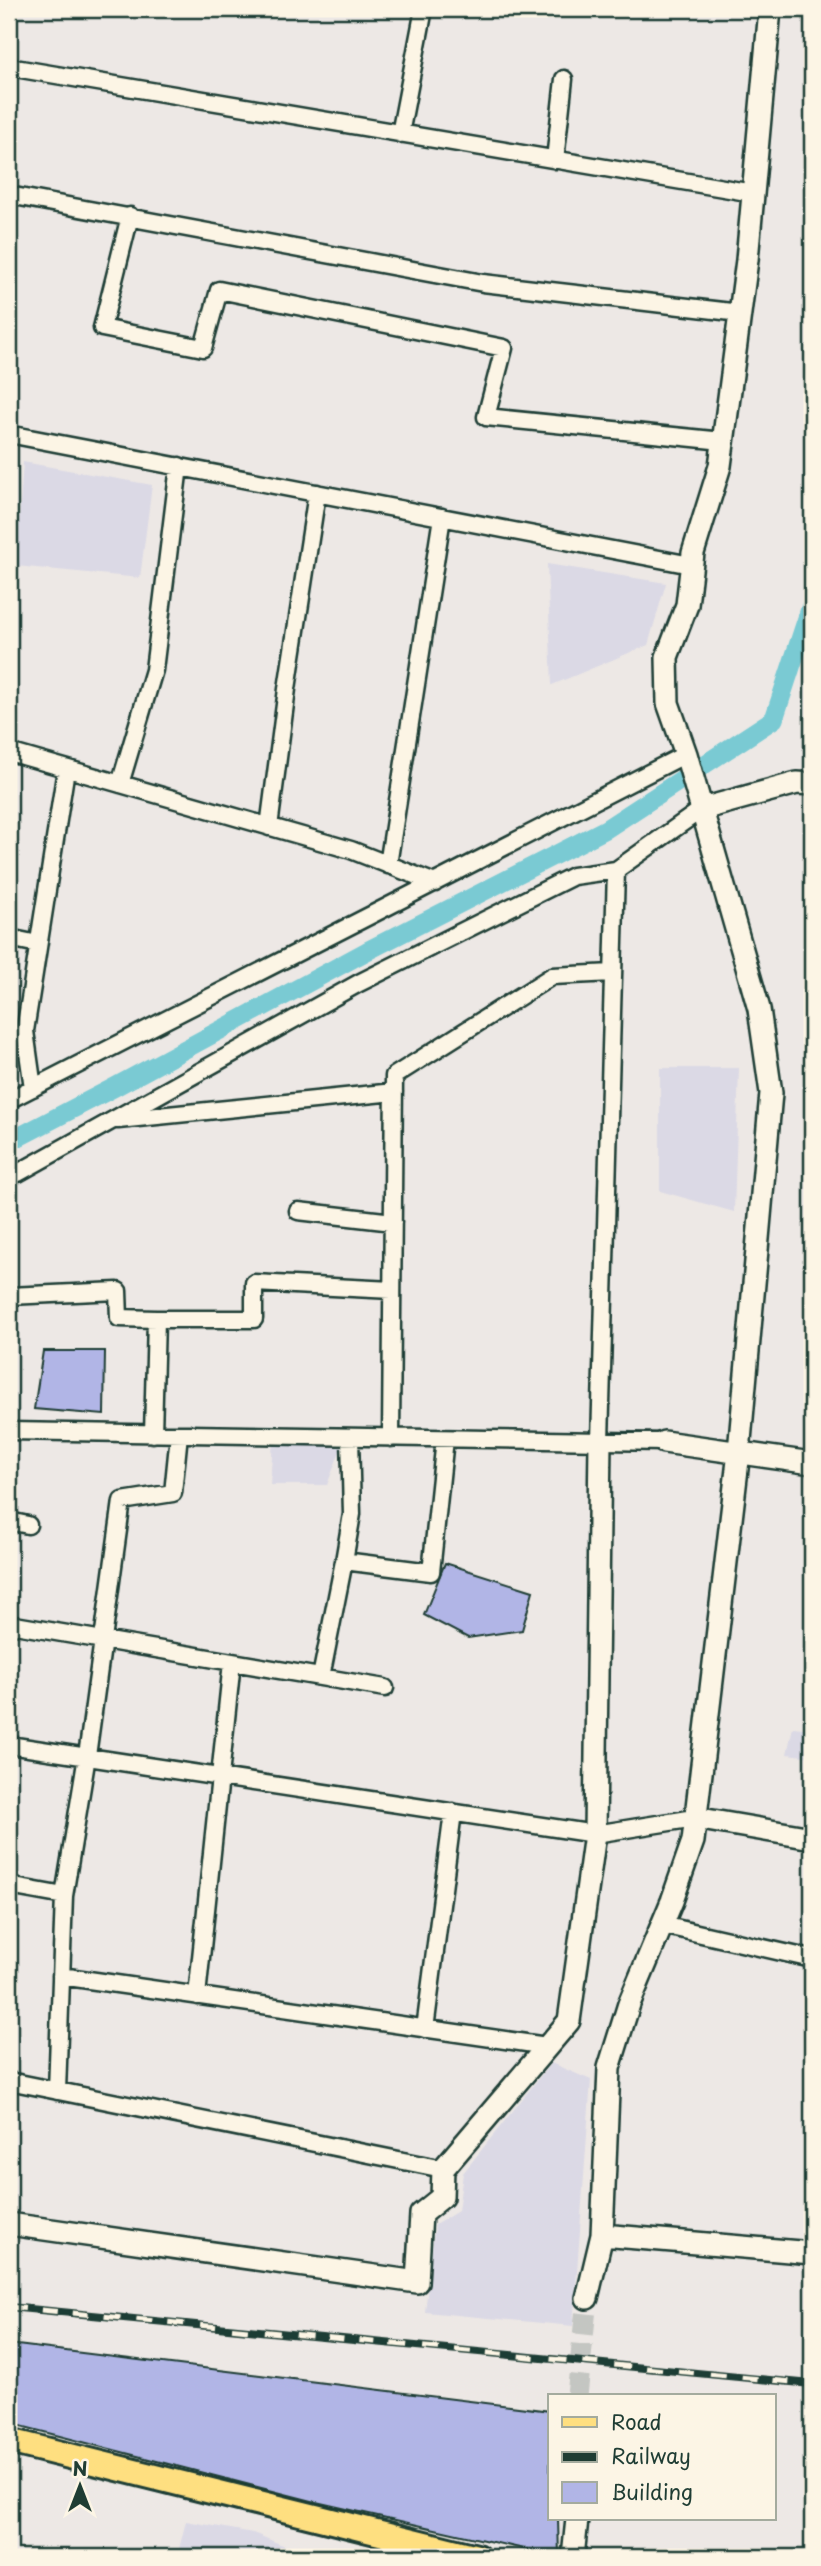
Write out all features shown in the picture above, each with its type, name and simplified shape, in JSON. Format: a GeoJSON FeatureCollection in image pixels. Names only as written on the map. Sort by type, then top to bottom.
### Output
{"type":"FeatureCollection","features":[{"type":"Feature","properties":{"kind":"main road"},"geometry":{"type":"LineString","coordinates":[[587,2298],[602,2235],[608,2068],[629,2004],[693,1841],[739,1452],[771,1093],[759,1009],[686,754],[668,703],[667,657],[687,605],[693,553],[720,466],[740,313],[770,9]]}},
{"type":"Feature","properties":{"kind":"main road"},"geometry":{"type":"LineString","coordinates":[[702,809],[797,783],[812,784]]}},
{"type":"Feature","properties":{"kind":"main road"},"geometry":{"type":"LineString","coordinates":[[9,2224],[417,2282],[421,2214],[442,2197],[443,2169],[569,2021],[595,1834],[600,1441]]}},
{"type":"Feature","properties":{"kind":"main road"},"geometry":{"type":"LineString","coordinates":[[664,1442],[812,1463]]}},
{"type":"Feature","properties":{"kind":"main road"},"geometry":{"type":"LineString","coordinates":[[695,1818],[812,1838]]}},
{"type":"Feature","properties":{"kind":"main road"},"geometry":{"type":"LineString","coordinates":[[602,2235],[812,2253]]}},
{"type":"Feature","properties":{"kind":"main road"},"geometry":{"type":"LineString","coordinates":[[9,2441],[477,2557]]}},
{"type":"Feature","properties":{"kind":"main road"},"geometry":{"type":"LineString","coordinates":[[573,2557],[577,2520]]}},
{"type":"Feature","properties":{"kind":"street"},"geometry":{"type":"LineString","coordinates":[[400,134],[424,9]]}},
{"type":"Feature","properties":{"kind":"street"},"geometry":{"type":"LineString","coordinates":[[9,67],[753,193]]}},
{"type":"Feature","properties":{"kind":"street"},"geometry":{"type":"LineString","coordinates":[[555,160],[564,79]]}},
{"type":"Feature","properties":{"kind":"street"},"geometry":{"type":"LineString","coordinates":[[9,195],[483,283],[740,313]]}},
{"type":"Feature","properties":{"kind":"street"},"geometry":{"type":"LineString","coordinates":[[130,216],[102,328],[203,348],[219,290],[505,348],[486,417],[723,442]]}},
{"type":"Feature","properties":{"kind":"street"},"geometry":{"type":"LineString","coordinates":[[19,436],[691,565]]}},
{"type":"Feature","properties":{"kind":"street"},"geometry":{"type":"LineString","coordinates":[[120,784],[154,670],[179,466]]}},
{"type":"Feature","properties":{"kind":"street"},"geometry":{"type":"LineString","coordinates":[[270,827],[287,689],[317,493]]}},
{"type":"Feature","properties":{"kind":"street"},"geometry":{"type":"LineString","coordinates":[[388,864],[442,517]]}},
{"type":"Feature","properties":{"kind":"street"},"geometry":{"type":"LineString","coordinates":[[9,752],[351,850],[435,883]]}},
{"type":"Feature","properties":{"kind":"street"},"geometry":{"type":"LineString","coordinates":[[9,1100],[686,754]]}},
{"type":"Feature","properties":{"kind":"street"},"geometry":{"type":"LineString","coordinates":[[33,1088],[25,1031],[66,769]]}},
{"type":"Feature","properties":{"kind":"street"},"geometry":{"type":"LineString","coordinates":[[9,1175],[18,1173],[359,983],[573,876],[616,870],[702,809]]}},
{"type":"Feature","properties":{"kind":"street"},"geometry":{"type":"LineString","coordinates":[[600,1441],[616,870]]}},
{"type":"Feature","properties":{"kind":"street"},"geometry":{"type":"LineString","coordinates":[[9,938],[38,944]]}},
{"type":"Feature","properties":{"kind":"street"},"geometry":{"type":"LineString","coordinates":[[391,1438],[394,1076],[552,976],[613,973]]}},
{"type":"Feature","properties":{"kind":"street"},"geometry":{"type":"LineString","coordinates":[[110,1121],[394,1092]]}},
{"type":"Feature","properties":{"kind":"street"},"geometry":{"type":"LineString","coordinates":[[298,1211],[393,1222]]}},
{"type":"Feature","properties":{"kind":"street"},"geometry":{"type":"LineString","coordinates":[[9,1296],[118,1291],[119,1318],[254,1319],[254,1283],[392,1290]]}},
{"type":"Feature","properties":{"kind":"street"},"geometry":{"type":"LineString","coordinates":[[153,1434],[156,1319]]}},
{"type":"Feature","properties":{"kind":"street"},"geometry":{"type":"LineString","coordinates":[[9,1431],[664,1442]]}},
{"type":"Feature","properties":{"kind":"street"},"geometry":{"type":"LineString","coordinates":[[57,2091],[64,1896],[87,1756],[122,1501],[173,1493],[179,1434]]}},
{"type":"Feature","properties":{"kind":"street"},"geometry":{"type":"LineString","coordinates":[[321,1677],[352,1514],[350,1437]]}},
{"type":"Feature","properties":{"kind":"street"},"geometry":{"type":"LineString","coordinates":[[344,1561],[431,1572],[445,1438]]}},
{"type":"Feature","properties":{"kind":"street"},"geometry":{"type":"LineString","coordinates":[[9,1521],[28,1525]]}},
{"type":"Feature","properties":{"kind":"street"},"geometry":{"type":"LineString","coordinates":[[9,1624],[385,1688]]}},
{"type":"Feature","properties":{"kind":"street"},"geometry":{"type":"LineString","coordinates":[[197,1996],[232,1662]]}},
{"type":"Feature","properties":{"kind":"street"},"geometry":{"type":"LineString","coordinates":[[9,1745],[595,1834],[695,1818]]}},
{"type":"Feature","properties":{"kind":"street"},"geometry":{"type":"LineString","coordinates":[[425,2029],[453,1812]]}},
{"type":"Feature","properties":{"kind":"street"},"geometry":{"type":"LineString","coordinates":[[9,1886],[64,1896]]}},
{"type":"Feature","properties":{"kind":"street"},"geometry":{"type":"LineString","coordinates":[[662,1925],[812,1959]]}},
{"type":"Feature","properties":{"kind":"street"},"geometry":{"type":"LineString","coordinates":[[61,1976],[547,2046]]}},
{"type":"Feature","properties":{"kind":"street"},"geometry":{"type":"LineString","coordinates":[[9,2081],[443,2169]]}},
{"type":"Feature","properties":{"kind":"shaded area"},"geometry":{"type":"Polygon","coordinates":[[[23,462],[152,485],[140,578],[16,566],[23,462]]]}},
{"type":"Feature","properties":{"kind":"shaded area"},"geometry":{"type":"Polygon","coordinates":[[[547,564],[666,583],[648,645],[552,685],[547,564]]]}},
{"type":"Feature","properties":{"kind":"shaded area"},"geometry":{"type":"Polygon","coordinates":[[[660,1068],[739,1068],[734,1212],[660,1191],[660,1068]]]}},
{"type":"Feature","properties":{"kind":"shaded area"},"geometry":{"type":"Polygon","coordinates":[[[273,1440],[342,1446],[327,1485],[270,1485],[273,1440]]]}},
{"type":"Feature","properties":{"kind":"shaded area"},"geometry":{"type":"Polygon","coordinates":[[[793,1727],[812,1729],[812,1757],[787,1754],[793,1727]]]}},
{"type":"Feature","properties":{"kind":"shaded area"},"geometry":{"type":"Polygon","coordinates":[[[551,2063],[591,2080],[573,2326],[425,2312],[435,2225],[458,2211],[463,2173],[551,2063]]]}},
{"type":"Feature","properties":{"kind":"shaded area"},"geometry":{"type":"Polygon","coordinates":[[[186,2521],[253,2533],[305,2554],[304,2557],[177,2557],[186,2521]]]}},
{"type":"Feature","properties":{"kind":"building"},"geometry":{"type":"Polygon","coordinates":[[[43,1351],[105,1351],[104,1415],[34,1409],[43,1351]]]}},
{"type":"Feature","properties":{"kind":"building"},"geometry":{"type":"Polygon","coordinates":[[[445,1563],[533,1591],[522,1630],[468,1638],[424,1615],[445,1563]]]}},
{"type":"Feature","properties":{"kind":"building"},"geometry":{"type":"Polygon","coordinates":[[[9,2344],[548,2411],[548,2520],[558,2520],[559,2557],[316,2502],[9,2423],[9,2344]]]}},
{"type":"Feature","properties":{"kind":"waterway"},"geometry":{"type":"LineString","coordinates":[[9,1142],[367,951],[606,829],[774,719],[812,603]]}},
{"type":"Feature","properties":{"kind":"tunnel"},"geometry":{"type":"LineString","coordinates":[[577,2394],[587,2298]]}},
{"type":"Feature","properties":{"kind":"railway"},"geometry":{"type":"LineString","coordinates":[[9,2307],[812,2384]]}}]}
